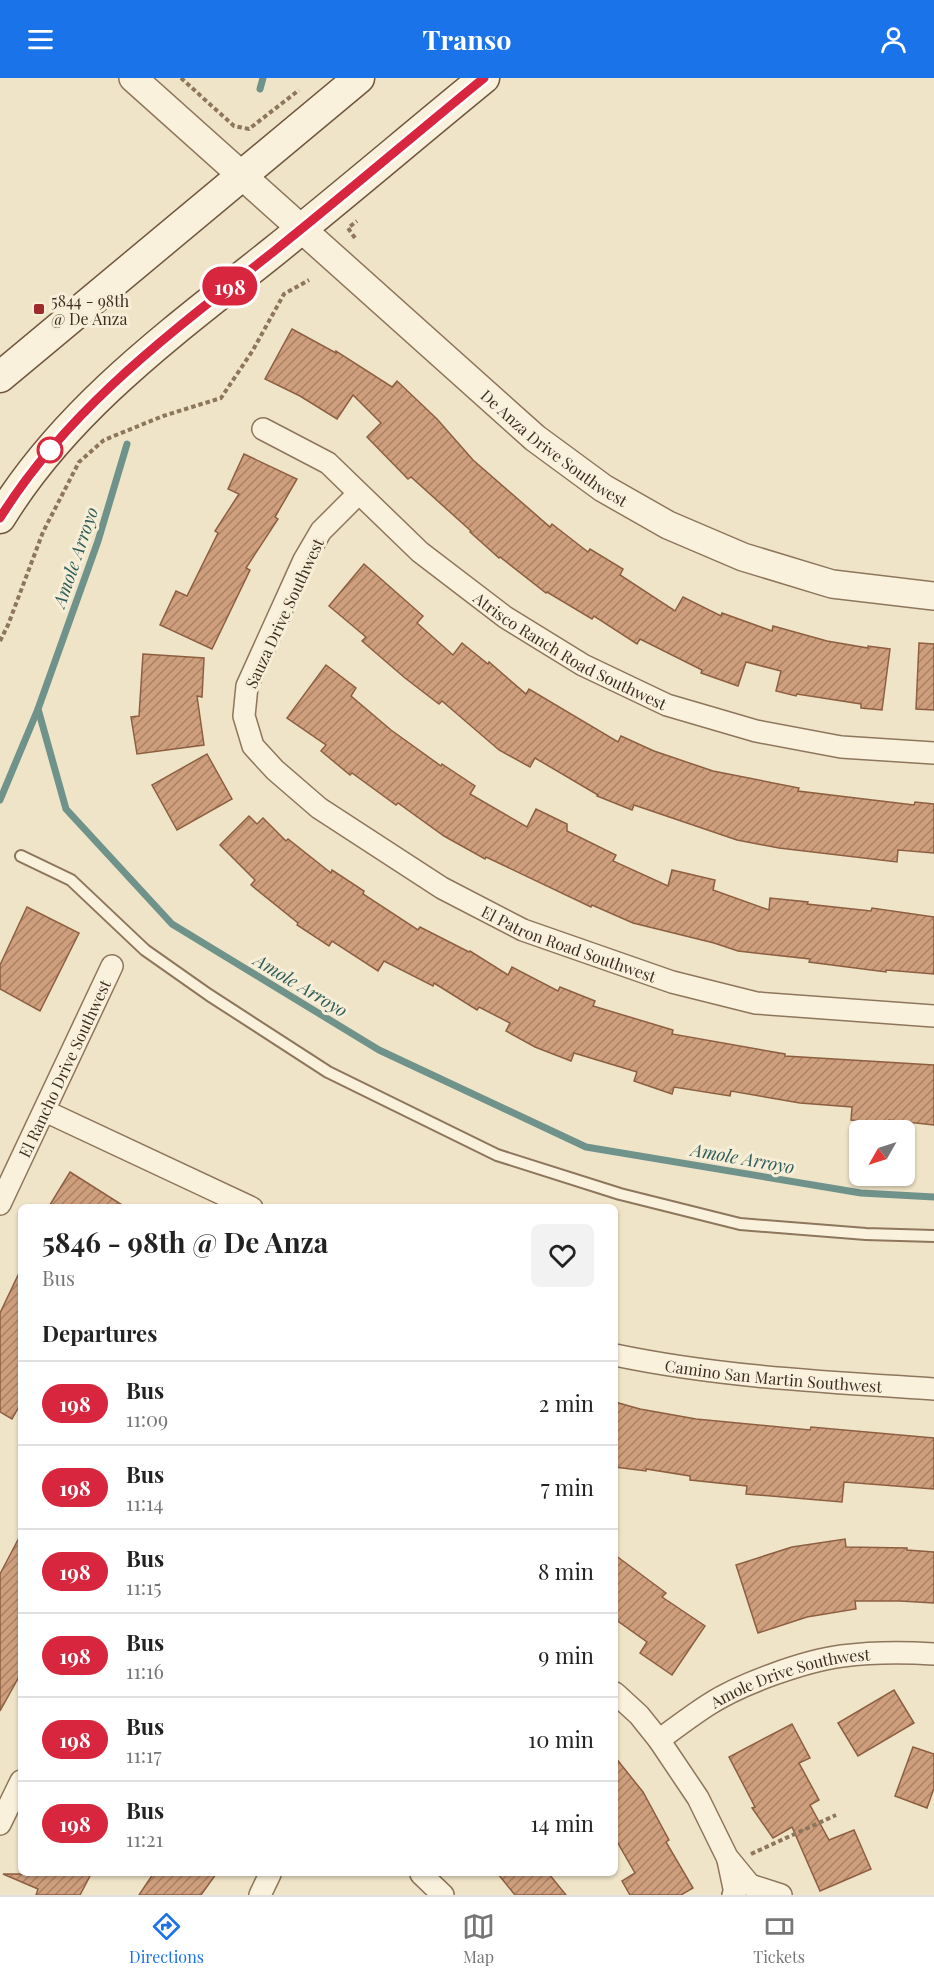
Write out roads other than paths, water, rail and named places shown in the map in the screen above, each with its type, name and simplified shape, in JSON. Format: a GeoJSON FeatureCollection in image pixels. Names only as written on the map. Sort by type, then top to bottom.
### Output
{"type":"FeatureCollection","features":[{"type":"Feature","properties":{"kind":"main road"},"geometry":{"type":"LineString","coordinates":[[0,377],[359,78]]}},
{"type":"Feature","properties":{"kind":"main road"},"geometry":{"type":"LineString","coordinates":[[0,518],[41,460],[89,407],[144,354],[302,229],[483,78]]}},
{"type":"Feature","properties":{"kind":"street","name":"De Anza Drive Southwest"},"geometry":{"type":"LineString","coordinates":[[133,78],[535,438],[603,488],[668,525],[743,557],[832,584],[934,596]]}},
{"type":"Feature","properties":{"kind":"street","name":"Atrisco Ranch Road Southwest"},"geometry":{"type":"LineString","coordinates":[[263,429],[328,463],[420,552],[505,617],[583,665],[668,705],[756,731],[841,747],[934,753]]}},
{"type":"Feature","properties":{"kind":"street","name":"Sauza Drive Southwest"},"geometry":{"type":"LineString","coordinates":[[253,746],[244,716],[248,686],[321,531],[358,494]]}},
{"type":"Feature","properties":{"kind":"street","name":"El Patron Road Southwest"},"geometry":{"type":"LineString","coordinates":[[253,746],[275,770],[319,808],[441,888],[523,930],[672,982],[756,1003],[934,1016]]}},
{"type":"Feature","properties":{"kind":"street","name":"El Rancho Drive Southwest"},"geometry":{"type":"LineString","coordinates":[[0,1204],[112,966]]}},
{"type":"Feature","properties":{"kind":"street"},"geometry":{"type":"LineString","coordinates":[[45,1111],[243,1204]]}},
{"type":"Feature","properties":{"kind":"street","name":"Camino San Martin Southwest"},"geometry":{"type":"LineString","coordinates":[[618,1356],[659,1364],[742,1375],[934,1389]]}},
{"type":"Feature","properties":{"kind":"street","name":"Amole Drive Southwest"},"geometry":{"type":"LineString","coordinates":[[659,1740],[709,1704],[743,1687],[787,1670],[840,1656],[891,1652],[934,1654]]}},
{"type":"Feature","properties":{"kind":"street"},"geometry":{"type":"LineString","coordinates":[[618,1696],[639,1715],[659,1740],[698,1798],[727,1857],[750,1886],[781,1895]]}},
{"type":"Feature","properties":{"kind":"street"},"geometry":{"type":"LineString","coordinates":[[0,1824],[18,1787]]}},
{"type":"Feature","properties":{"kind":"street"},"geometry":{"type":"LineString","coordinates":[[727,1857],[735,1893],[733,1895]]}},
{"type":"Feature","properties":{"kind":"street"},"geometry":{"type":"LineString","coordinates":[[260,1895],[269,1876]]}},
{"type":"Feature","properties":{"kind":"street"},"geometry":{"type":"LineString","coordinates":[[423,1876],[443,1895]]}},
{"type":"Feature","properties":{"kind":"lane"},"geometry":{"type":"LineString","coordinates":[[21,856],[71,880],[145,950],[209,995],[328,1072],[497,1155],[620,1194],[740,1224],[866,1234],[934,1236]]}},
{"type":"Feature","properties":{"kind":"waterway","name":"Amole Arroyo"},"geometry":{"type":"LineString","coordinates":[[260,89],[263,78]]}},
{"type":"Feature","properties":{"kind":"waterway","name":"Amole Arroyo"},"geometry":{"type":"LineString","coordinates":[[127,444],[98,541],[38,709],[66,809],[172,924],[379,1050],[586,1147],[861,1193],[934,1197]]}},
{"type":"Feature","properties":{"kind":"waterway"},"geometry":{"type":"LineString","coordinates":[[0,800],[38,709]]}},
{"type":"Feature","properties":{"kind":"place","name":"5844 - 98th @ De Anza"},"geometry":{"type":"Point","coordinates":[39,309]}}]}
